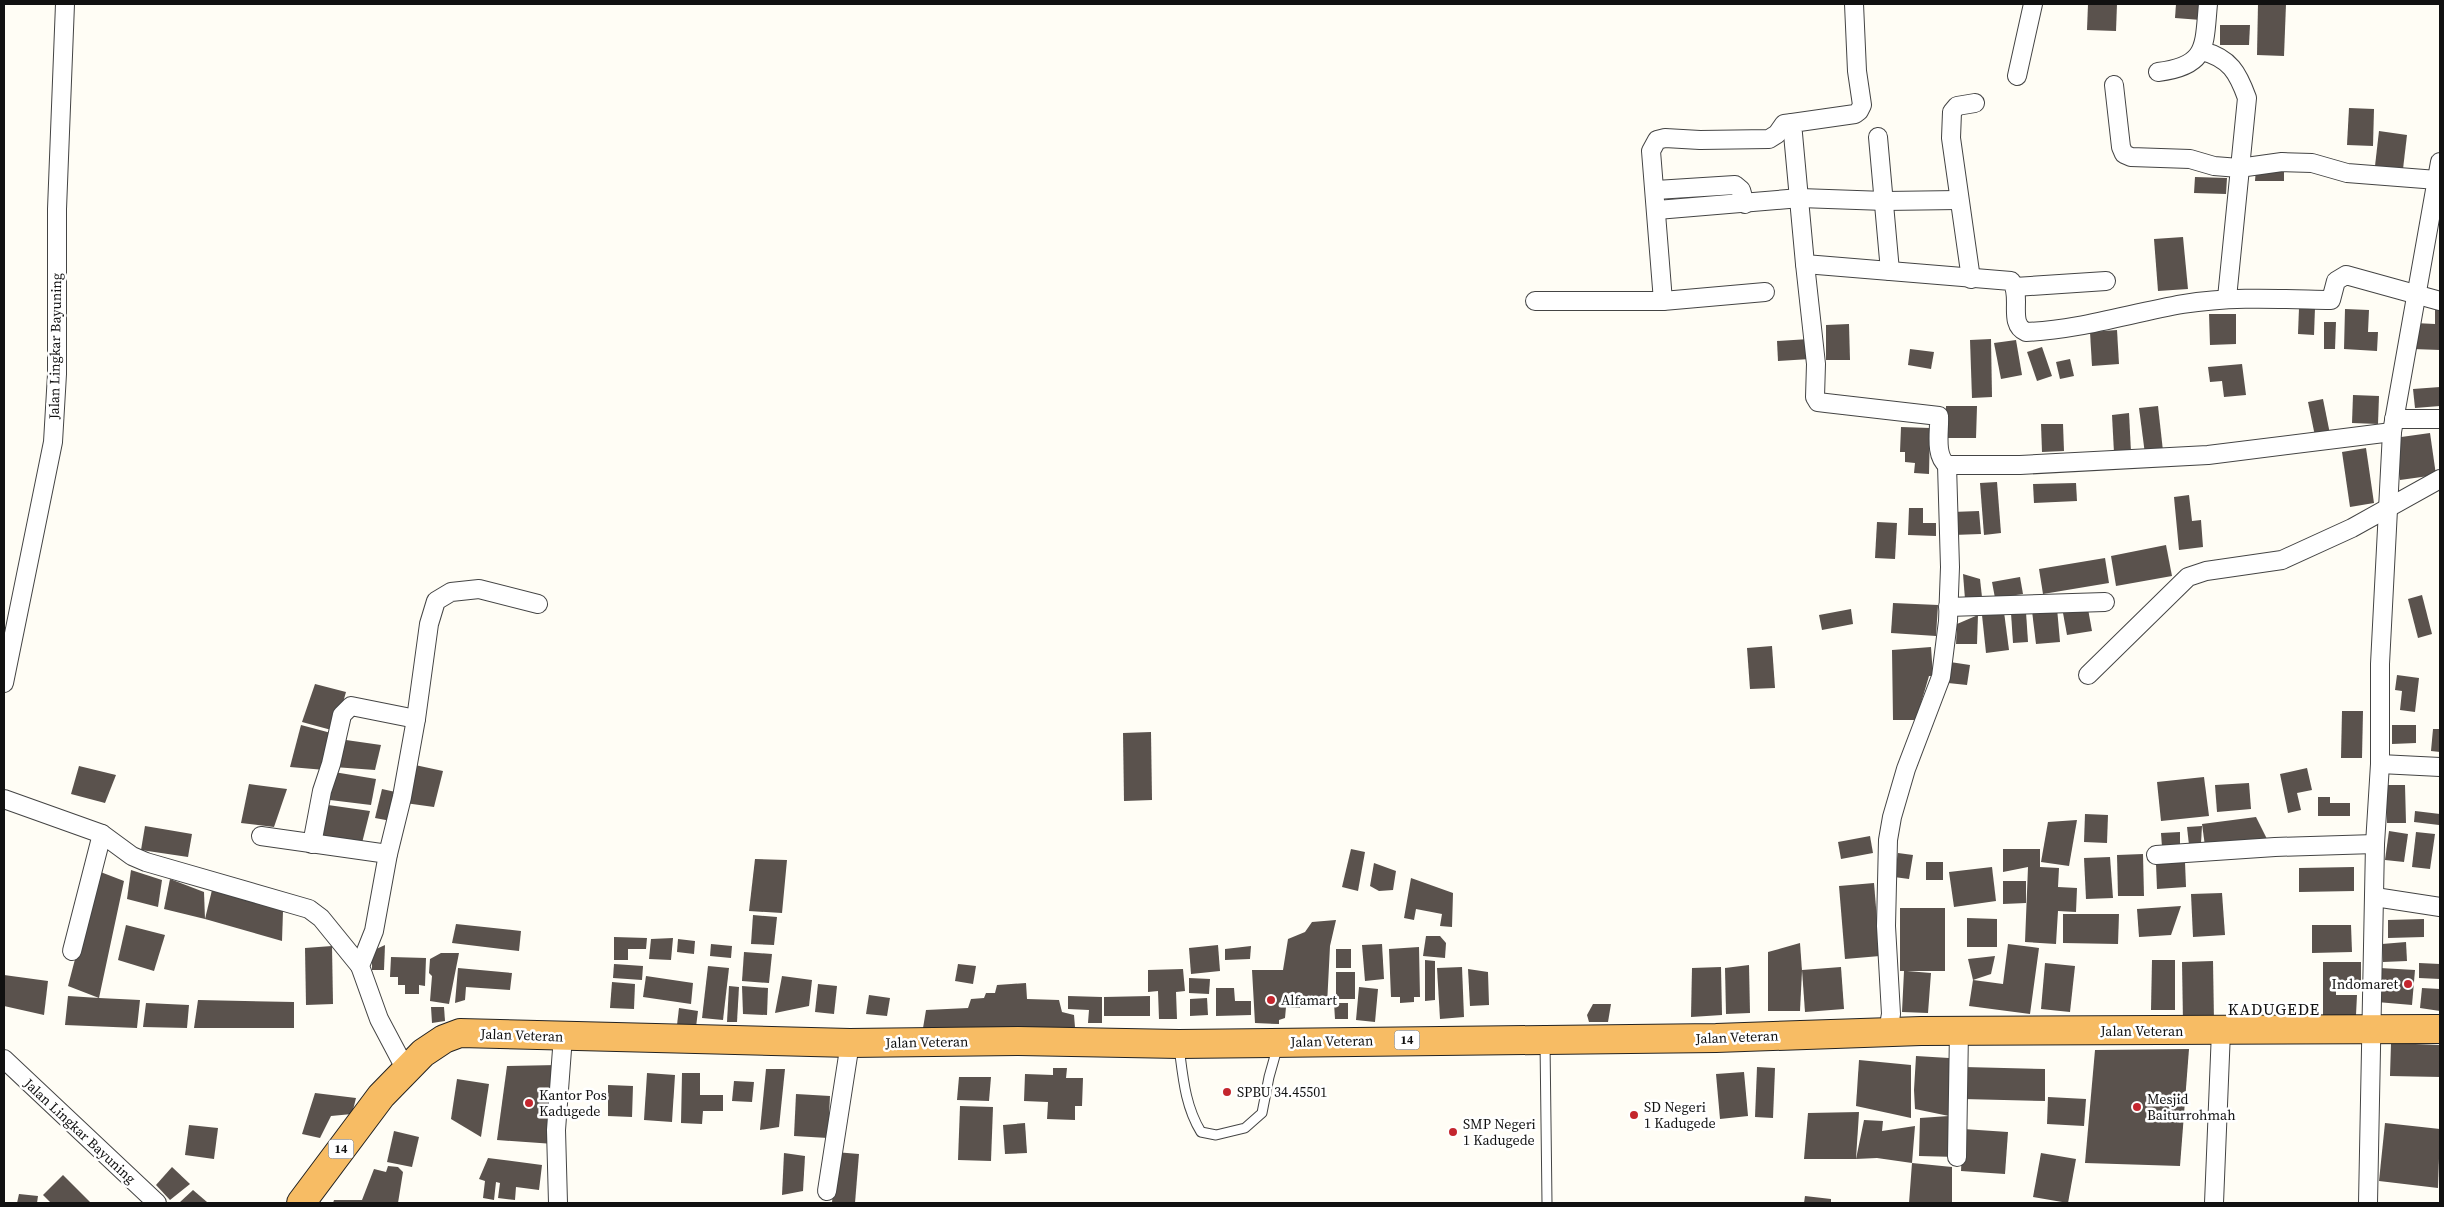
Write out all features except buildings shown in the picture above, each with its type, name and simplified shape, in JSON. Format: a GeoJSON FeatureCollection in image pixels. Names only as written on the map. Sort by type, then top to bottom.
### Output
{"type":"FeatureCollection","features":[{"type":"Feature","properties":{"kind":"highway","name":"Jalan Veteran"},"geometry":{"type":"LineString","coordinates":[[301,1203],[394,1084],[433,1045],[460,1033],[850,1043],[1018,1041],[1179,1044],[1716,1038],[1958,1030],[2221,1032],[2440,1029]]}},
{"type":"Feature","properties":{"kind":"street","name":"Jalan Lingkar Bayuning"},"geometry":{"type":"LineString","coordinates":[[4,683],[53,442],[57,374],[56,209],[65,4]]}},
{"type":"Feature","properties":{"kind":"street"},"geometry":{"type":"LineString","coordinates":[[1663,301],[1656,190],[1651,151],[1656,140],[1664,138],[1770,140],[1784,124],[1855,114],[1862,105],[1857,71],[1854,4]]}},
{"type":"Feature","properties":{"kind":"street"},"geometry":{"type":"LineString","coordinates":[[2017,76],[2033,4]]}},
{"type":"Feature","properties":{"kind":"street"},"geometry":{"type":"LineString","coordinates":[[2158,72],[2186,65],[2197,58],[2202,51],[2208,4]]}},
{"type":"Feature","properties":{"kind":"street"},"geometry":{"type":"LineString","coordinates":[[2202,51],[2215,54],[2238,73],[2247,98],[2227,298]]}},
{"type":"Feature","properties":{"kind":"street"},"geometry":{"type":"LineString","coordinates":[[2114,85],[2121,147],[2124,154],[2132,158],[2190,159],[2214,166],[2239,168],[2282,162],[2312,162],[2347,173],[2437,180]]}},
{"type":"Feature","properties":{"kind":"street"},"geometry":{"type":"LineString","coordinates":[[1971,279],[1950,138],[1952,112],[1957,106],[1975,103]]}},
{"type":"Feature","properties":{"kind":"street"},"geometry":{"type":"LineString","coordinates":[[1792,123],[1816,364],[1815,397],[1818,402],[1938,409],[1941,459],[1946,465],[1950,567],[1941,677],[1906,769],[1892,817],[1888,840],[1886,926],[1891,1014],[1888,1031]]}},
{"type":"Feature","properties":{"kind":"street"},"geometry":{"type":"LineString","coordinates":[[1878,137],[1890,271]]}},
{"type":"Feature","properties":{"kind":"street"},"geometry":{"type":"LineString","coordinates":[[2368,1203],[2376,844],[2380,764],[2380,664],[2393,426],[2440,162]]}},
{"type":"Feature","properties":{"kind":"street"},"geometry":{"type":"LineString","coordinates":[[1656,190],[1734,185],[1741,190],[1744,204]]}},
{"type":"Feature","properties":{"kind":"street"},"geometry":{"type":"LineString","coordinates":[[1657,210],[1800,198],[1885,201],[1958,200]]}},
{"type":"Feature","properties":{"kind":"street"},"geometry":{"type":"LineString","coordinates":[[1805,264],[2011,282],[2015,287],[2016,320],[2020,329],[2026,332],[2085,324],[2184,304],[2227,298],[2331,300],[2336,281],[2346,275],[2440,301]]}},
{"type":"Feature","properties":{"kind":"street"},"geometry":{"type":"LineString","coordinates":[[2015,287],[2106,281]]}},
{"type":"Feature","properties":{"kind":"street"},"geometry":{"type":"LineString","coordinates":[[1535,301],[1663,301],[1765,292]]}},
{"type":"Feature","properties":{"kind":"street"},"geometry":{"type":"LineString","coordinates":[[1946,465],[2020,465],[2208,455],[2440,419]]}},
{"type":"Feature","properties":{"kind":"street"},"geometry":{"type":"LineString","coordinates":[[2088,676],[2188,577],[2206,571],[2282,560],[2352,528],[2390,505],[2440,479]]}},
{"type":"Feature","properties":{"kind":"street"},"geometry":{"type":"LineString","coordinates":[[360,966],[374,931],[388,854],[402,797],[416,719],[429,624],[436,601],[451,592],[479,589],[538,604]]}},
{"type":"Feature","properties":{"kind":"street"},"geometry":{"type":"LineString","coordinates":[[1948,607],[2105,602]]}},
{"type":"Feature","properties":{"kind":"street"},"geometry":{"type":"LineString","coordinates":[[312,844],[322,791],[331,764],[342,715],[351,706],[416,719]]}},
{"type":"Feature","properties":{"kind":"street"},"geometry":{"type":"LineString","coordinates":[[2380,764],[2440,767]]}},
{"type":"Feature","properties":{"kind":"street"},"geometry":{"type":"LineString","coordinates":[[4,799],[102,834],[125,851],[146,862],[309,909],[321,918],[360,966],[380,1019],[394,1084]]}},
{"type":"Feature","properties":{"kind":"street"},"geometry":{"type":"LineString","coordinates":[[72,951],[102,834]]}},
{"type":"Feature","properties":{"kind":"street"},"geometry":{"type":"LineString","coordinates":[[261,836],[388,854]]}},
{"type":"Feature","properties":{"kind":"street"},"geometry":{"type":"LineString","coordinates":[[2156,855],[2275,847],[2376,844]]}},
{"type":"Feature","properties":{"kind":"street"},"geometry":{"type":"LineString","coordinates":[[2375,897],[2440,907]]}},
{"type":"Feature","properties":{"kind":"street"},"geometry":{"type":"LineString","coordinates":[[1957,1156],[1958,1030]]}},
{"type":"Feature","properties":{"kind":"street"},"geometry":{"type":"LineString","coordinates":[[2214,1203],[2221,1032]]}},
{"type":"Feature","properties":{"kind":"street"},"geometry":{"type":"LineString","coordinates":[[558,1203],[556,1130],[563,1036]]}},
{"type":"Feature","properties":{"kind":"street"},"geometry":{"type":"LineString","coordinates":[[827,1191],[850,1043]]}},
{"type":"Feature","properties":{"kind":"street","name":"Jalan Lingkar Bayuning"},"geometry":{"type":"LineString","coordinates":[[4,1059],[157,1203]]}},
{"type":"Feature","properties":{"kind":"lane"},"geometry":{"type":"LineString","coordinates":[[1545,1039],[1547,1203]]}},
{"type":"Feature","properties":{"kind":"lane"},"geometry":{"type":"LineString","coordinates":[[1179,1044],[1184,1087],[1191,1117],[1201,1132],[1216,1135],[1245,1128],[1262,1113],[1269,1077],[1279,1042]]}},
{"type":"Feature","properties":{"kind":"place","name":"Indomaret"},"geometry":{"type":"Point","coordinates":[2408,984]}},
{"type":"Feature","properties":{"kind":"place","name":"Alfamart"},"geometry":{"type":"Point","coordinates":[1271,1000]}},
{"type":"Feature","properties":{"kind":"place","name":"SPBU 34.45501"},"geometry":{"type":"Point","coordinates":[1227,1092]}},
{"type":"Feature","properties":{"kind":"place","name":"Kantor Pos Kadugede"},"geometry":{"type":"Point","coordinates":[529,1103]}},
{"type":"Feature","properties":{"kind":"place","name":"Mesjid Baiturrohmah"},"geometry":{"type":"Point","coordinates":[2137,1107]}},
{"type":"Feature","properties":{"kind":"place","name":"SD Negeri 1 Kadugede"},"geometry":{"type":"Point","coordinates":[1634,1115]}},
{"type":"Feature","properties":{"kind":"place","name":"SMP Negeri 1 Kadugede"},"geometry":{"type":"Point","coordinates":[1453,1132]}},
{"type":"Feature","properties":{"kind":"district","name":"KADUGEDE"},"geometry":{"type":"Point","coordinates":[2274,1009]}}]}
